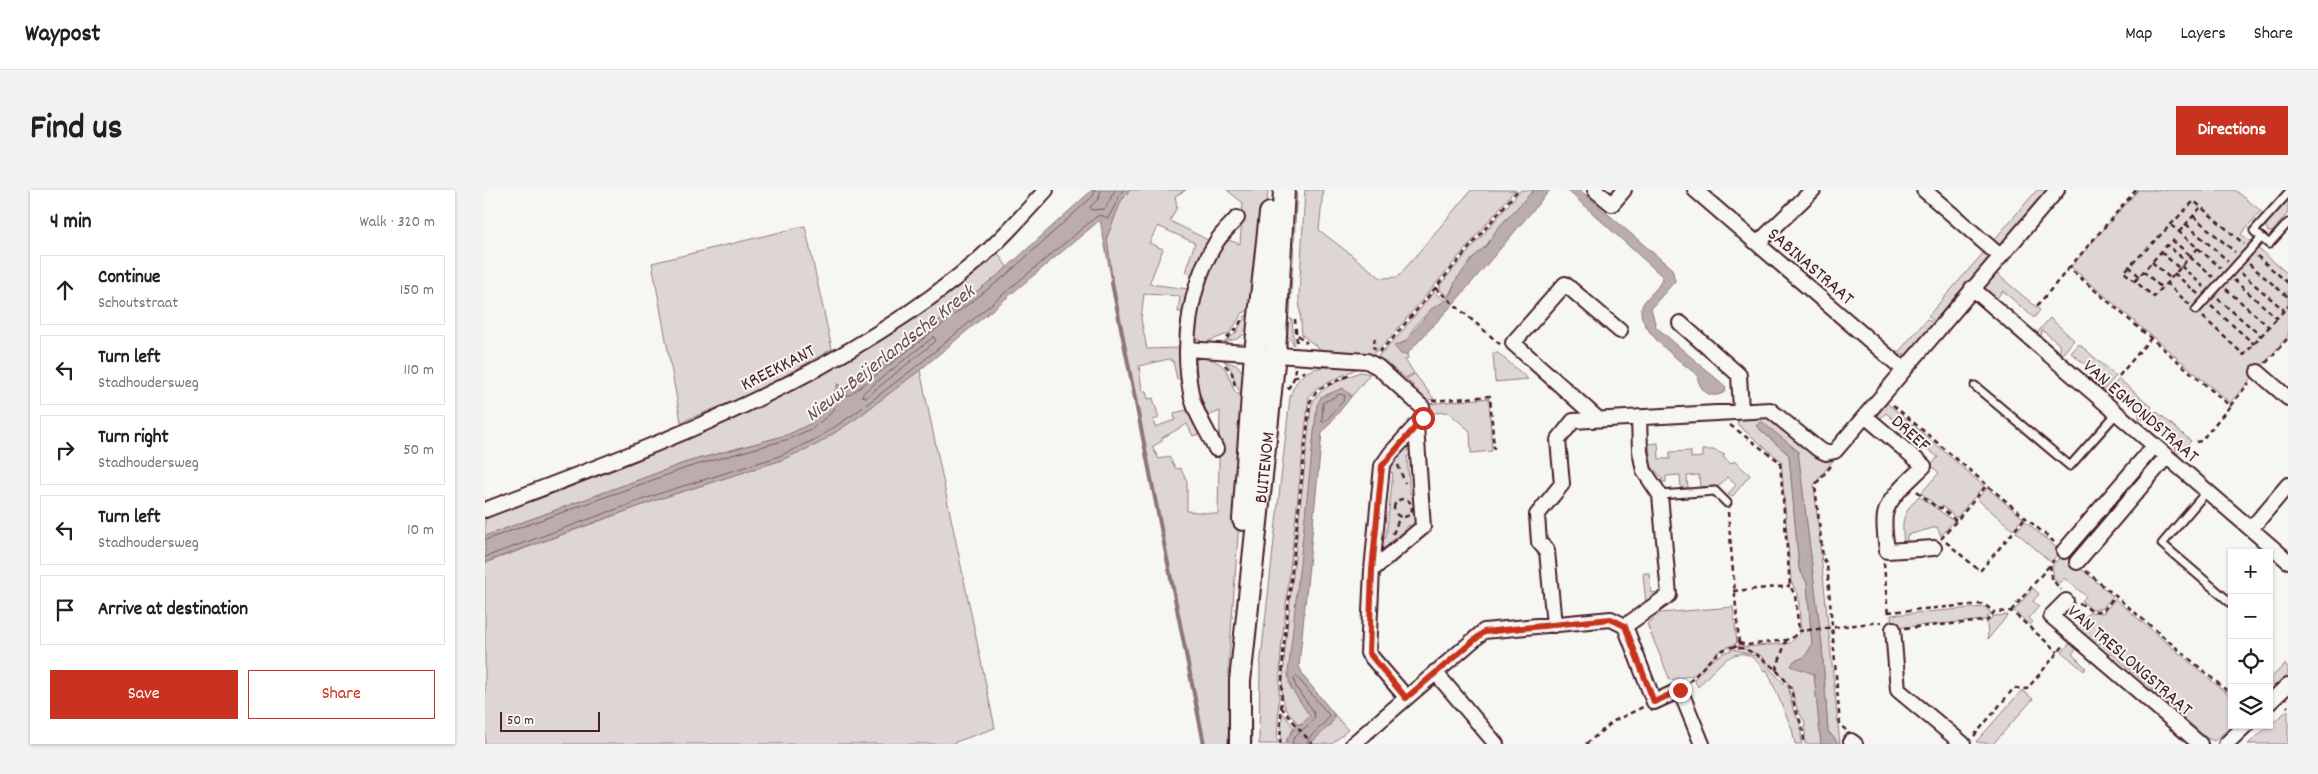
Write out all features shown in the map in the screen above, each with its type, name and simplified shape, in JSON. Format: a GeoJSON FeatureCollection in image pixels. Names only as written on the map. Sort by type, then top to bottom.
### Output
{"type":"FeatureCollection","features":[{"type":"Feature","properties":{"kind":"main road","name":"BUITENOM"},"geometry":{"type":"LineString","coordinates":[[1240,744],[1240,681],[1265,354],[1273,190]]}},
{"type":"Feature","properties":{"kind":"main road","name":"BUITENOM"},"geometry":{"type":"LineString","coordinates":[[1232,744],[1233,682],[1265,354],[1284,190]]}},
{"type":"Feature","properties":{"kind":"street","name":"KREEKKANT"},"geometry":{"type":"LineString","coordinates":[[485,510],[658,445],[780,388],[840,355],[919,306],[959,276],[999,240],[1046,190]]}},
{"type":"Feature","properties":{"kind":"street"},"geometry":{"type":"LineString","coordinates":[[1595,190],[1612,204],[1624,190]]}},
{"type":"Feature","properties":{"kind":"street","name":"SABINASTRAAT"},"geometry":{"type":"LineString","coordinates":[[1695,190],[1904,370]]}},
{"type":"Feature","properties":{"kind":"street"},"geometry":{"type":"LineString","coordinates":[[1758,243],[1813,190]]}},
{"type":"Feature","properties":{"kind":"street"},"geometry":{"type":"LineString","coordinates":[[1924,190],[2000,256]]}},
{"type":"Feature","properties":{"kind":"street"},"geometry":{"type":"LineString","coordinates":[[1865,416],[2057,190]]}},
{"type":"Feature","properties":{"kind":"street"},"geometry":{"type":"LineString","coordinates":[[1216,449],[1191,394],[1187,349],[1190,315],[1200,277],[1217,240],[1237,218]]}},
{"type":"Feature","properties":{"kind":"street"},"geometry":{"type":"LineString","coordinates":[[1599,419],[1513,343],[1565,284],[1620,331]]}},
{"type":"Feature","properties":{"kind":"street","name":"VAN EGMONDSTRAAT"},"geometry":{"type":"LineString","coordinates":[[1972,288],[2288,561]]}},
{"type":"Feature","properties":{"kind":"street"},"geometry":{"type":"LineString","coordinates":[[1680,323],[1739,375],[1741,410]]}},
{"type":"Feature","properties":{"kind":"street"},"geometry":{"type":"LineString","coordinates":[[1187,349],[1367,361],[1378,368],[1419,404],[1425,415],[1382,466],[1372,570],[1369,653],[1406,698]]}},
{"type":"Feature","properties":{"kind":"street"},"geometry":{"type":"LineString","coordinates":[[2258,372],[2288,398]]}},
{"type":"Feature","properties":{"kind":"street","name":"DREEF"},"geometry":{"type":"LineString","coordinates":[[1554,624],[1547,550],[1539,542],[1537,515],[1562,484],[1558,440],[1573,421],[1741,410],[1770,410],[1817,449],[1826,453],[1835,451],[1865,416],[1924,466],[1889,504],[1885,514],[1887,551]]}},
{"type":"Feature","properties":{"kind":"street"},"geometry":{"type":"LineString","coordinates":[[1625,626],[1669,595],[1661,495],[1644,471],[1640,451],[1639,417]]}},
{"type":"Feature","properties":{"kind":"street"},"geometry":{"type":"LineString","coordinates":[[1372,570],[1423,527],[1416,426]]}},
{"type":"Feature","properties":{"kind":"street"},"geometry":{"type":"LineString","coordinates":[[2064,551],[2154,446]]}},
{"type":"Feature","properties":{"kind":"street"},"geometry":{"type":"LineString","coordinates":[[2077,562],[2167,456]]}},
{"type":"Feature","properties":{"kind":"street"},"geometry":{"type":"LineString","coordinates":[[2251,529],[2288,485]]}},
{"type":"Feature","properties":{"kind":"street"},"geometry":{"type":"LineString","coordinates":[[1887,551],[1938,543]]}},
{"type":"Feature","properties":{"kind":"street","name":"VAN TRESLONGSTRAAT"},"geometry":{"type":"LineString","coordinates":[[2066,601],[2051,616],[2200,744]]}},
{"type":"Feature","properties":{"kind":"street"},"geometry":{"type":"LineString","coordinates":[[1353,744],[1484,632],[1611,619],[1625,626],[1654,702],[1680,690],[1702,744]]}},
{"type":"Feature","properties":{"kind":"street"},"geometry":{"type":"LineString","coordinates":[[1891,626],[1898,690],[1967,742]]}},
{"type":"Feature","properties":{"kind":"street"},"geometry":{"type":"LineString","coordinates":[[1435,672],[1496,744]]}},
{"type":"Feature","properties":{"kind":"street"},"geometry":{"type":"LineString","coordinates":[[2273,699],[2288,684]]}},
{"type":"Feature","properties":{"kind":"street"},"geometry":{"type":"LineString","coordinates":[[2226,744],[2242,729]]}},
{"type":"Feature","properties":{"kind":"lane"},"geometry":{"type":"LineString","coordinates":[[2288,193],[2254,231],[2269,244],[2288,223]]}},
{"type":"Feature","properties":{"kind":"lane"},"geometry":{"type":"LineString","coordinates":[[2196,310],[2261,238]]}},
{"type":"Feature","properties":{"kind":"lane"},"geometry":{"type":"LineString","coordinates":[[1975,386],[2070,466],[2117,413]]}},
{"type":"Feature","properties":{"kind":"lane"},"geometry":{"type":"LineString","coordinates":[[1661,495],[1715,491],[1727,503]]}},
{"type":"Feature","properties":{"kind":"lane"},"geometry":{"type":"LineString","coordinates":[[2207,491],[2162,544],[2228,601]]}},
{"type":"Feature","properties":{"kind":"path"},"geometry":{"type":"LineString","coordinates":[[1280,744],[1283,654],[1311,398],[1323,387],[1359,371],[1367,361],[1393,338],[1518,190]]}},
{"type":"Feature","properties":{"kind":"path"},"geometry":{"type":"LineString","coordinates":[[2037,306],[2136,190]]}},
{"type":"Feature","properties":{"kind":"path"},"geometry":{"type":"LineString","coordinates":[[2198,248],[2154,297],[2124,272],[2194,201],[2288,283]]}},
{"type":"Feature","properties":{"kind":"path"},"geometry":{"type":"LineString","coordinates":[[2179,232],[2201,206]]}},
{"type":"Feature","properties":{"kind":"path"},"geometry":{"type":"LineString","coordinates":[[2172,240],[2269,327]]}},
{"type":"Feature","properties":{"kind":"path"},"geometry":{"type":"LineString","coordinates":[[2135,281],[2167,245],[2185,261]]}},
{"type":"Feature","properties":{"kind":"path"},"geometry":{"type":"LineString","coordinates":[[2161,252],[2261,336]]}},
{"type":"Feature","properties":{"kind":"path"},"geometry":{"type":"LineString","coordinates":[[2152,262],[2171,278]]}},
{"type":"Feature","properties":{"kind":"path"},"geometry":{"type":"LineString","coordinates":[[2129,266],[2139,276]]}},
{"type":"Feature","properties":{"kind":"path"},"geometry":{"type":"LineString","coordinates":[[2069,268],[2230,406]]}},
{"type":"Feature","properties":{"kind":"path"},"geometry":{"type":"LineString","coordinates":[[2143,271],[2161,288]]}},
{"type":"Feature","properties":{"kind":"path"},"geometry":{"type":"LineString","coordinates":[[2175,274],[2254,344]]}},
{"type":"Feature","properties":{"kind":"path"},"geometry":{"type":"LineString","coordinates":[[2166,283],[2244,355],[2277,318]]}},
{"type":"Feature","properties":{"kind":"path"},"geometry":{"type":"LineString","coordinates":[[1435,288],[1503,346],[1513,343]]}},
{"type":"Feature","properties":{"kind":"path"},"geometry":{"type":"LineString","coordinates":[[1375,338],[1373,347],[1379,352]]}},
{"type":"Feature","properties":{"kind":"path"},"geometry":{"type":"LineString","coordinates":[[2119,376],[2151,338]]}},
{"type":"Feature","properties":{"kind":"path"},"geometry":{"type":"LineString","coordinates":[[2196,442],[2201,440],[2288,338]]}},
{"type":"Feature","properties":{"kind":"path"},"geometry":{"type":"LineString","coordinates":[[1419,404],[1490,396],[1494,449]]}},
{"type":"Feature","properties":{"kind":"path"},"geometry":{"type":"LineString","coordinates":[[1713,412],[1780,462],[1790,586],[1795,596],[1799,631]]}},
{"type":"Feature","properties":{"kind":"path"},"geometry":{"type":"LineString","coordinates":[[1391,453],[1407,487]]}},
{"type":"Feature","properties":{"kind":"path"},"geometry":{"type":"LineString","coordinates":[[1836,460],[1815,485],[1823,558],[1827,564],[1840,725],[1850,733],[1853,742]]}},
{"type":"Feature","properties":{"kind":"path"},"geometry":{"type":"LineString","coordinates":[[1907,483],[1937,508],[1942,508],[1956,521]]}},
{"type":"Feature","properties":{"kind":"path"},"geometry":{"type":"LineString","coordinates":[[1987,485],[1938,543],[1980,571],[2025,518]]}},
{"type":"Feature","properties":{"kind":"path"},"geometry":{"type":"LineString","coordinates":[[1405,500],[1407,493]]}},
{"type":"Feature","properties":{"kind":"path"},"geometry":{"type":"LineString","coordinates":[[1405,500],[1409,503],[1411,510],[1408,515],[1400,516],[1395,513],[1394,506],[1398,501],[1405,500]]}},
{"type":"Feature","properties":{"kind":"path"},"geometry":{"type":"LineString","coordinates":[[1727,503],[1733,591],[1739,642]]}},
{"type":"Feature","properties":{"kind":"path"},"geometry":{"type":"LineString","coordinates":[[1375,546],[1387,542],[1392,536],[1400,516]]}},
{"type":"Feature","properties":{"kind":"path"},"geometry":{"type":"LineString","coordinates":[[1887,551],[1884,555],[1888,612],[1891,626]]}},
{"type":"Feature","properties":{"kind":"path"},"geometry":{"type":"LineString","coordinates":[[2011,611],[2064,551]]}},
{"type":"Feature","properties":{"kind":"path"},"geometry":{"type":"LineString","coordinates":[[1733,591],[1790,586]]}},
{"type":"Feature","properties":{"kind":"path"},"geometry":{"type":"LineString","coordinates":[[1888,612],[1984,604],[1994,612],[2011,611],[2058,652]]}},
{"type":"Feature","properties":{"kind":"path"},"geometry":{"type":"LineString","coordinates":[[1739,642],[1747,645],[1786,640],[1791,639],[1799,631],[1833,628],[1987,621],[1994,612]]}},
{"type":"Feature","properties":{"kind":"path"},"geometry":{"type":"LineString","coordinates":[[1967,742],[2014,688],[2027,689],[2073,635]]}},
{"type":"Feature","properties":{"kind":"path"},"geometry":{"type":"LineString","coordinates":[[1776,670],[1786,640]]}},
{"type":"Feature","properties":{"kind":"path"},"geometry":{"type":"LineString","coordinates":[[1680,690],[1711,658],[1734,647],[1739,642]]}},
{"type":"Feature","properties":{"kind":"path"},"geometry":{"type":"LineString","coordinates":[[1734,647],[1757,654],[1776,670],[1790,688],[1795,708],[1803,724],[1804,744]]}},
{"type":"Feature","properties":{"kind":"path"},"geometry":{"type":"LineString","coordinates":[[1586,744],[1614,721],[1654,702]]}},
{"type":"Feature","properties":{"kind":"path"},"geometry":{"type":"LineString","coordinates":[[1280,706],[1312,744]]}},
{"type":"Feature","properties":{"kind":"shaded area"},"geometry":{"type":"Polygon","coordinates":[[[1130,190],[1186,190],[1175,196],[1177,207],[1170,221],[1210,241],[1195,275],[1185,272],[1195,243],[1158,226],[1149,243],[1163,249],[1149,284],[1189,289],[1183,312],[1178,312],[1180,296],[1144,294],[1141,319],[1147,349],[1181,348],[1181,379],[1177,379],[1173,361],[1169,359],[1139,366],[1142,391],[1146,391],[1148,399],[1153,398],[1159,418],[1153,420],[1155,427],[1175,420],[1174,413],[1191,409],[1202,433],[1193,436],[1187,424],[1162,438],[1162,441],[1152,447],[1159,459],[1169,456],[1176,469],[1180,468],[1187,481],[1187,511],[1218,514],[1220,411],[1208,416],[1198,389],[1196,360],[1203,357],[1218,362],[1228,374],[1235,392],[1248,399],[1229,659],[1228,744],[1204,744],[1113,287],[1107,237],[1121,201],[1130,190]]]}},
{"type":"Feature","properties":{"kind":"shaded area"},"geometry":{"type":"Polygon","coordinates":[[[1227,190],[1268,190],[1255,309],[1242,313],[1230,333],[1204,343],[1197,339],[1194,334],[1197,309],[1204,285],[1213,261],[1225,239],[1240,244],[1243,203],[1227,190]]]}},
{"type":"Feature","properties":{"kind":"shaded area"},"geometry":{"type":"Polygon","coordinates":[[[1289,190],[1297,190],[1290,312],[1282,311],[1289,190]]]}},
{"type":"Feature","properties":{"kind":"shaded area"},"geometry":{"type":"Polygon","coordinates":[[[1305,190],[1323,190],[1319,230],[1381,278],[1398,277],[1471,190],[1515,190],[1389,339],[1370,357],[1325,353],[1302,335],[1299,297],[1305,190]]]}},
{"type":"Feature","properties":{"kind":"shaded area"},"geometry":{"type":"Polygon","coordinates":[[[1521,190],[1534,190],[1497,229],[1487,245],[1473,258],[1456,280],[1448,297],[1440,290],[1440,285],[1521,190]]]}},
{"type":"Feature","properties":{"kind":"shaded area"},"geometry":{"type":"Polygon","coordinates":[[[2037,190],[2047,190],[1999,246],[1993,241],[2037,190]]]}},
{"type":"Feature","properties":{"kind":"shaded area"},"geometry":{"type":"Polygon","coordinates":[[[2138,190],[2235,190],[2261,211],[2241,234],[2288,274],[2288,336],[2230,403],[2071,267],[2138,190]]]}},
{"type":"Feature","properties":{"kind":"shaded area"},"geometry":{"type":"Polygon","coordinates":[[[2288,197],[2288,213],[2272,232],[2268,232],[2265,224],[2288,197]]]}},
{"type":"Feature","properties":{"kind":"shaded area"},"geometry":{"type":"Polygon","coordinates":[[[805,226],[832,349],[756,392],[681,422],[652,263],[805,226]]]}},
{"type":"Feature","properties":{"kind":"shaded area"},"geometry":{"type":"Polygon","coordinates":[[[996,250],[1007,267],[1002,272],[847,391],[842,391],[838,384],[828,409],[810,424],[787,435],[687,462],[485,536],[485,513],[746,411],[996,250]]]}},
{"type":"Feature","properties":{"kind":"shaded area"},"geometry":{"type":"Polygon","coordinates":[[[1985,251],[1991,255],[1934,321],[1928,316],[1985,251]]]}},
{"type":"Feature","properties":{"kind":"shaded area"},"geometry":{"type":"Polygon","coordinates":[[[1997,274],[2040,310],[2034,318],[2003,291],[1995,300],[1983,290],[1997,274]]]}},
{"type":"Feature","properties":{"kind":"shaded area"},"geometry":{"type":"Polygon","coordinates":[[[1434,292],[1445,301],[1423,317],[1414,327],[1409,339],[1398,345],[1407,354],[1408,358],[1405,360],[1414,373],[1405,378],[1390,366],[1384,366],[1375,359],[1399,335],[1434,292]]]}},
{"type":"Feature","properties":{"kind":"shaded area"},"geometry":{"type":"Polygon","coordinates":[[[1251,313],[1248,332],[1237,339],[1224,342],[1236,333],[1245,316],[1251,313]]]}},
{"type":"Feature","properties":{"kind":"shaded area"},"geometry":{"type":"Polygon","coordinates":[[[1281,316],[1287,316],[1292,320],[1294,345],[1283,329],[1281,316]]]}},
{"type":"Feature","properties":{"kind":"shaded area"},"geometry":{"type":"Polygon","coordinates":[[[2050,318],[2074,340],[2060,357],[2059,344],[2042,330],[2041,337],[2036,334],[2050,318]]]}},
{"type":"Feature","properties":{"kind":"shaded area"},"geometry":{"type":"Polygon","coordinates":[[[1927,319],[1933,323],[1907,355],[1896,355],[1927,319]]]}},
{"type":"Feature","properties":{"kind":"shaded area"},"geometry":{"type":"Polygon","coordinates":[[[2079,344],[2116,376],[2102,392],[2103,379],[2071,353],[2079,344]]]}},
{"type":"Feature","properties":{"kind":"shaded area"},"geometry":{"type":"Polygon","coordinates":[[[1493,353],[1498,353],[1528,379],[1495,382],[1493,353]]]}},
{"type":"Feature","properties":{"kind":"shaded area"},"geometry":{"type":"Polygon","coordinates":[[[1223,360],[1238,366],[1245,375],[1242,393],[1230,368],[1223,360]]]}},
{"type":"Feature","properties":{"kind":"shaded area"},"geometry":{"type":"Polygon","coordinates":[[[1327,367],[1358,368],[1317,388],[1309,396],[1281,651],[1277,744],[1259,744],[1260,667],[1290,397],[1295,384],[1303,375],[1313,369],[1327,367]]]}},
{"type":"Feature","properties":{"kind":"shaded area"},"geometry":{"type":"Polygon","coordinates":[[[920,370],[995,728],[950,744],[485,744],[485,563],[662,498],[779,461],[818,443],[857,418],[920,370]]]}},
{"type":"Feature","properties":{"kind":"shaded area"},"geometry":{"type":"Polygon","coordinates":[[[1360,372],[1370,374],[1351,397],[1350,393],[1317,405],[1289,684],[1310,716],[1299,725],[1285,708],[1282,693],[1285,648],[1311,407],[1318,394],[1324,389],[1360,372]]]}},
{"type":"Feature","properties":{"kind":"shaded area"},"geometry":{"type":"Polygon","coordinates":[[[1415,374],[1434,399],[1424,401],[1412,390],[1413,385],[1406,379],[1415,374]]]}},
{"type":"Feature","properties":{"kind":"shaded area"},"geometry":{"type":"Polygon","coordinates":[[[2119,379],[2152,407],[2139,423],[2139,411],[2111,388],[2119,379]]]}},
{"type":"Feature","properties":{"kind":"shaded area"},"geometry":{"type":"Polygon","coordinates":[[[1489,398],[1492,451],[1471,453],[1470,431],[1448,412],[1435,413],[1431,416],[1431,409],[1427,404],[1489,398]]]}},
{"type":"Feature","properties":{"kind":"shaded area"},"geometry":{"type":"Polygon","coordinates":[[[1278,400],[1281,405],[1251,683],[1252,744],[1245,744],[1244,721],[1278,400]]]}},
{"type":"Feature","properties":{"kind":"shaded area"},"geometry":{"type":"Polygon","coordinates":[[[1887,403],[1913,425],[1903,436],[1898,432],[1902,427],[1886,413],[1878,421],[1877,415],[1887,403]]]}},
{"type":"Feature","properties":{"kind":"shaded area"},"geometry":{"type":"Polygon","coordinates":[[[2156,411],[2191,441],[2176,456],[2175,443],[2148,420],[2156,411]]]}},
{"type":"Feature","properties":{"kind":"shaded area"},"geometry":{"type":"Polygon","coordinates":[[[1757,414],[1769,417],[1816,456],[1827,458],[1838,454],[1814,485],[1840,744],[1828,731],[1822,646],[1798,452],[1756,426],[1789,455],[1799,568],[1807,583],[1812,645],[1805,657],[1794,661],[1814,674],[1821,744],[1805,744],[1805,722],[1797,709],[1791,686],[1760,655],[1737,647],[1740,644],[1745,647],[1790,643],[1801,633],[1798,594],[1791,582],[1781,461],[1738,425],[1737,415],[1757,414]]]}},
{"type":"Feature","properties":{"kind":"shaded area"},"geometry":{"type":"Polygon","coordinates":[[[1916,427],[1984,486],[1956,518],[1943,506],[1938,507],[1921,493],[1939,473],[1931,465],[1938,457],[1925,447],[1918,455],[1904,443],[1916,427]]]}},
{"type":"Feature","properties":{"kind":"shaded area"},"geometry":{"type":"Polygon","coordinates":[[[1658,443],[1659,459],[1670,459],[1670,452],[1691,451],[1691,458],[1702,457],[1702,450],[1713,450],[1725,455],[1723,457],[1731,464],[1734,461],[1750,475],[1732,497],[1728,494],[1736,485],[1727,477],[1719,486],[1700,487],[1699,475],[1687,476],[1688,488],[1681,488],[1680,475],[1666,476],[1666,482],[1662,482],[1662,478],[1651,466],[1649,444],[1658,443]]]}},
{"type":"Feature","properties":{"kind":"shaded area"},"geometry":{"type":"Polygon","coordinates":[[[1409,445],[1412,455],[1407,456],[1410,494],[1415,494],[1417,523],[1413,529],[1409,525],[1390,543],[1393,546],[1383,553],[1380,551],[1382,538],[1386,538],[1393,473],[1388,472],[1388,468],[1405,446],[1409,445]]]}},
{"type":"Feature","properties":{"kind":"shaded area"},"geometry":{"type":"Polygon","coordinates":[[[1987,488],[2023,518],[2013,530],[1977,499],[1987,488]]]}},
{"type":"Feature","properties":{"kind":"shaded area"},"geometry":{"type":"Polygon","coordinates":[[[1919,496],[1954,521],[1941,536],[1937,527],[1907,535],[1907,542],[1904,543],[1904,517],[1909,507],[1919,496]]]}},
{"type":"Feature","properties":{"kind":"shaded area"},"geometry":{"type":"Polygon","coordinates":[[[2025,521],[2060,551],[2051,562],[2016,532],[2025,521]]]}},
{"type":"Feature","properties":{"kind":"shaded area"},"geometry":{"type":"Polygon","coordinates":[[[2063,553],[2113,596],[2103,608],[2091,609],[2082,601],[2086,596],[2064,578],[2059,583],[2054,579],[2052,566],[2063,553]]]}},
{"type":"Feature","properties":{"kind":"shaded area"},"geometry":{"type":"Polygon","coordinates":[[[1643,573],[1649,573],[1651,593],[1660,592],[1646,605],[1643,573]]]}},
{"type":"Feature","properties":{"kind":"shaded area"},"geometry":{"type":"Polygon","coordinates":[[[2033,588],[2039,594],[2033,601],[2039,606],[2029,618],[2033,622],[2030,625],[2014,611],[2033,588]]]}},
{"type":"Feature","properties":{"kind":"shaded area"},"geometry":{"type":"Polygon","coordinates":[[[2115,599],[2228,695],[2228,729],[2214,741],[2205,737],[2101,644],[2095,644],[2076,627],[2090,612],[2103,613],[2115,599]]]}},
{"type":"Feature","properties":{"kind":"shaded area"},"geometry":{"type":"Polygon","coordinates":[[[1733,607],[1737,643],[1721,650],[1694,675],[1670,680],[1647,624],[1660,613],[1733,607]]]}},
{"type":"Feature","properties":{"kind":"shaded area"},"geometry":{"type":"Polygon","coordinates":[[[1985,607],[1991,613],[1985,620],[1892,628],[1891,615],[1985,607]]]}},
{"type":"Feature","properties":{"kind":"shaded area"},"geometry":{"type":"Polygon","coordinates":[[[2008,615],[1988,639],[1987,623],[1993,616],[2008,615]]]}},
{"type":"Feature","properties":{"kind":"shaded area"},"geometry":{"type":"Polygon","coordinates":[[[2072,641],[2078,647],[2072,654],[2086,668],[2084,671],[2062,652],[2072,641]]]}},
{"type":"Feature","properties":{"kind":"shaded area"},"geometry":{"type":"Polygon","coordinates":[[[1734,649],[1759,657],[1789,689],[1792,706],[1800,724],[1802,744],[1795,744],[1792,729],[1767,670],[1764,671],[1755,660],[1747,655],[1738,654],[1729,657],[1698,687],[1694,679],[1702,670],[1716,657],[1734,649]]]}},
{"type":"Feature","properties":{"kind":"shaded area"},"geometry":{"type":"Polygon","coordinates":[[[2285,664],[2288,667],[2288,674],[2275,687],[2273,685],[2273,676],[2285,664]]]}},
{"type":"Feature","properties":{"kind":"shaded area"},"geometry":{"type":"Polygon","coordinates":[[[2022,690],[2033,699],[1993,744],[1976,742],[2022,690]]]}},
{"type":"Feature","properties":{"kind":"shaded area"},"geometry":{"type":"Polygon","coordinates":[[[2288,710],[2288,744],[2248,744],[2266,729],[2273,729],[2273,723],[2288,710]]]}},
{"type":"Feature","properties":{"kind":"shaded area"},"geometry":{"type":"Polygon","coordinates":[[[1284,714],[1294,728],[1287,739],[1287,744],[1281,744],[1282,715],[1284,714]]]}},
{"type":"Feature","properties":{"kind":"shaded area"},"geometry":{"type":"Polygon","coordinates":[[[1334,714],[1348,730],[1332,744],[1314,744],[1312,742],[1334,720],[1334,714]]]}},
{"type":"Feature","properties":{"kind":"water"},"geometry":{"type":"Polygon","coordinates":[[[1092,190],[1130,190],[1121,201],[1107,237],[1113,287],[1100,220],[920,370],[857,418],[818,444],[779,461],[662,498],[485,562],[485,536],[687,462],[787,435],[810,424],[828,409],[838,383],[842,391],[847,391],[1002,272],[1092,190]]]}},
{"type":"Feature","properties":{"kind":"water"},"geometry":{"type":"Polygon","coordinates":[[[1534,190],[1550,190],[1455,302],[1406,355],[1401,354],[1394,346],[1405,342],[1431,309],[1445,301],[1451,293],[1456,280],[1473,258],[1487,245],[1497,229],[1534,190]]]}},
{"type":"Feature","properties":{"kind":"water"},"geometry":{"type":"Polygon","coordinates":[[[1567,190],[1580,190],[1672,269],[1675,281],[1651,308],[1656,327],[1725,386],[1726,391],[1721,394],[1711,395],[1703,390],[1697,375],[1670,353],[1650,333],[1641,313],[1643,304],[1660,284],[1662,276],[1567,190]]]}},
{"type":"Feature","properties":{"kind":"water"},"geometry":{"type":"Polygon","coordinates":[[[1343,388],[1351,397],[1322,433],[1299,666],[1304,677],[1334,714],[1330,725],[1310,744],[1287,744],[1287,739],[1297,724],[1302,724],[1310,716],[1291,688],[1288,674],[1317,405],[1321,397],[1343,388]]]}},
{"type":"Feature","properties":{"kind":"water"},"geometry":{"type":"Polygon","coordinates":[[[1761,421],[1798,451],[1822,646],[1828,731],[1838,744],[1821,744],[1814,674],[1791,666],[1794,661],[1805,657],[1812,645],[1807,583],[1799,568],[1789,455],[1756,426],[1761,421]]]}},
{"type":"Feature","properties":{"kind":"waterway"},"geometry":{"type":"LineString","coordinates":[[1112,283],[1204,744]]}},
{"type":"Feature","properties":{"kind":"route"},"geometry":{"type":"LineString","coordinates":[[1423,418],[1385,460],[1382,466],[1372,570],[1369,653],[1406,698],[1484,632],[1611,619],[1625,626],[1654,702],[1680,690]]}},
{"type":"Feature","properties":{"kind":"water label","name":"Nieuw-Beijerlandsche Kreek"},"geometry":{"type":"Point","coordinates":[889,352]}}]}
